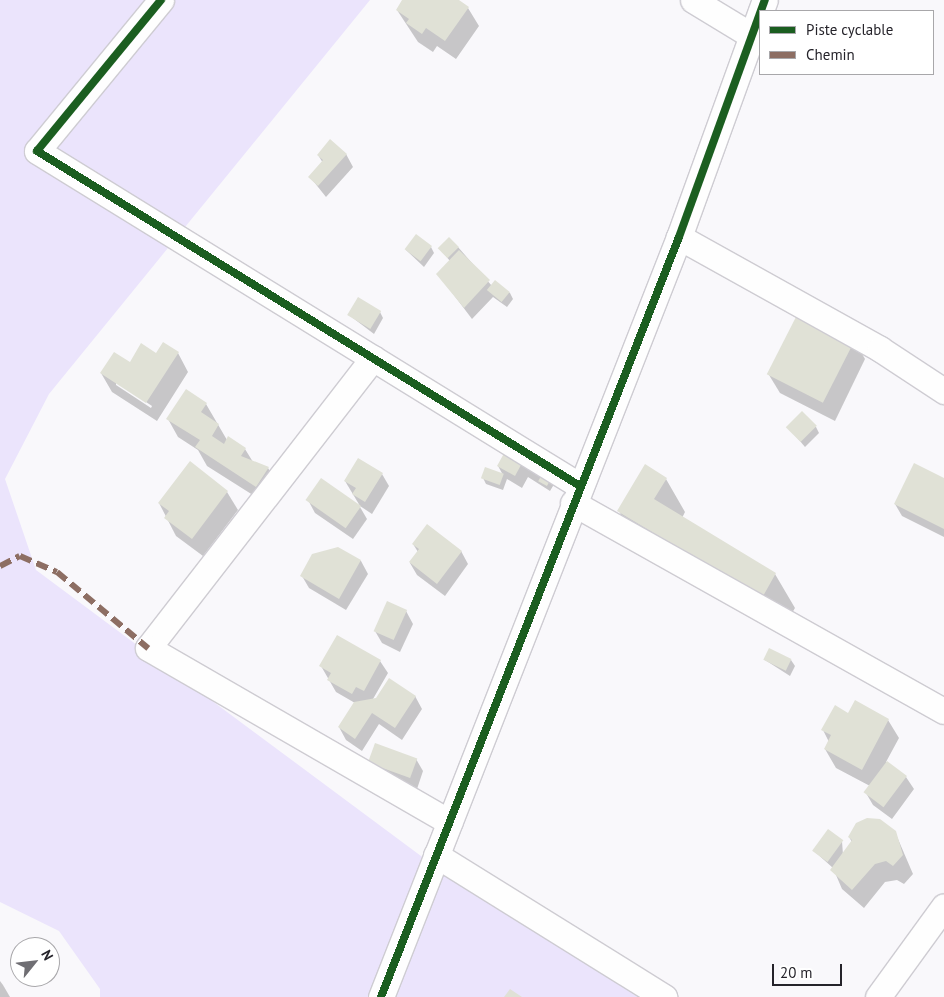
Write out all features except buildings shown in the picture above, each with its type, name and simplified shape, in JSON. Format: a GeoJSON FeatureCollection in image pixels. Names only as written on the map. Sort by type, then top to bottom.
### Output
{"type":"FeatureCollection","features":[{"type":"Feature","properties":{"kind":"street"},"geometry":{"type":"LineString","coordinates":[[162,0],[37,151],[372,358],[576,494],[944,711]]}},
{"type":"Feature","properties":{"kind":"street"},"geometry":{"type":"LineString","coordinates":[[693,0],[750,34]]}},
{"type":"Feature","properties":{"kind":"street"},"geometry":{"type":"LineString","coordinates":[[381,997],[576,494],[679,237],[759,12]]}},
{"type":"Feature","properties":{"kind":"street"},"geometry":{"type":"LineString","coordinates":[[679,237],[880,349],[944,391]]}},
{"type":"Feature","properties":{"kind":"street"},"geometry":{"type":"LineString","coordinates":[[372,358],[148,648],[449,822]]}},
{"type":"Feature","properties":{"kind":"street"},"geometry":{"type":"LineString","coordinates":[[436,855],[664,997]]}},
{"type":"Feature","properties":{"kind":"street"},"geometry":{"type":"LineString","coordinates":[[878,997],[944,906]]}},
{"type":"Feature","properties":{"kind":"shaded area"},"geometry":{"type":"Polygon","coordinates":[[[0,0],[370,0],[49,394],[5,479],[36,570],[421,856],[638,997],[100,997],[100,989],[59,931],[0,902],[0,0]]]}},
{"type":"Feature","properties":{"kind":"marked path"},"geometry":{"type":"LineString","coordinates":[[0,566],[20,556],[57,572],[148,648]]}},
{"type":"Feature","properties":{"kind":"cycle path"},"geometry":{"type":"LineString","coordinates":[[161,0],[37,151],[580,486]]}},
{"type":"Feature","properties":{"kind":"cycle path"},"geometry":{"type":"LineString","coordinates":[[761,10],[765,0]]}},
{"type":"Feature","properties":{"kind":"cycle path"},"geometry":{"type":"LineString","coordinates":[[381,997],[679,237],[759,17]]}}]}
